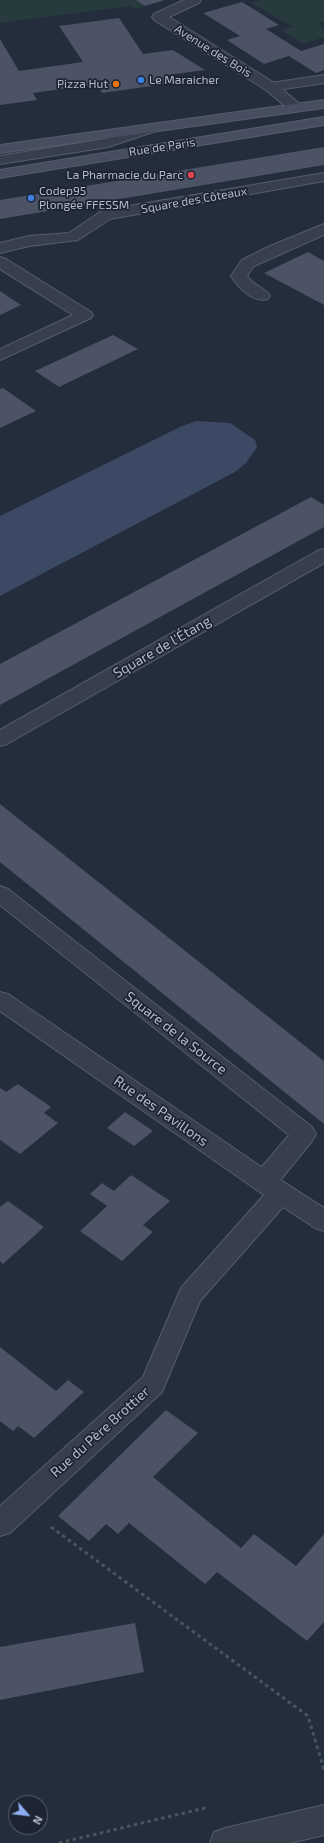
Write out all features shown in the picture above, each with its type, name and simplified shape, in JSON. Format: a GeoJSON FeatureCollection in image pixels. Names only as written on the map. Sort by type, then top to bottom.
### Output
{"type":"FeatureCollection","features":[{"type":"Feature","properties":{"kind":"main road","name":"Rue de Paris"},"geometry":{"type":"LineString","coordinates":[[0,149],[324,104]]}},
{"type":"Feature","properties":{"kind":"main road","name":"Rue de Paris"},"geometry":{"type":"LineString","coordinates":[[0,174],[324,121]]}},
{"type":"Feature","properties":{"kind":"street","name":"Avenue des Bois"},"geometry":{"type":"LineString","coordinates":[[194,0],[159,17],[271,87],[296,108]]}},
{"type":"Feature","properties":{"kind":"street"},"geometry":{"type":"LineString","coordinates":[[271,87],[324,79]]}},
{"type":"Feature","properties":{"kind":"street"},"geometry":{"type":"LineString","coordinates":[[0,160],[108,143],[152,128]]}},
{"type":"Feature","properties":{"kind":"street","name":"Square des Côteaux"},"geometry":{"type":"LineString","coordinates":[[0,248],[29,241],[73,237],[105,215],[324,177]]}},
{"type":"Feature","properties":{"kind":"street"},"geometry":{"type":"LineString","coordinates":[[262,296],[246,286],[239,276],[248,263],[274,250],[324,229]]}},
{"type":"Feature","properties":{"kind":"street"},"geometry":{"type":"LineString","coordinates":[[0,262],[85,315],[0,355]]}},
{"type":"Feature","properties":{"kind":"street","name":"Square de l'Étang"},"geometry":{"type":"LineString","coordinates":[[0,739],[324,555]]}},
{"type":"Feature","properties":{"kind":"street","name":"Square de la Source"},"geometry":{"type":"LineString","coordinates":[[0,894],[304,1134],[272,1188]]}},
{"type":"Feature","properties":{"kind":"street","name":"Rue des Pavillons"},"geometry":{"type":"LineString","coordinates":[[0,1000],[272,1188],[324,1221]]}},
{"type":"Feature","properties":{"kind":"street","name":"Rue du Père Brottier"},"geometry":{"type":"LineString","coordinates":[[0,1524],[154,1384],[190,1295],[272,1188]]}},
{"type":"Feature","properties":{"kind":"street"},"geometry":{"type":"LineString","coordinates":[[225,1843],[324,1820]]}},
{"type":"Feature","properties":{"kind":"path"},"geometry":{"type":"LineString","coordinates":[[21,1505],[308,1716],[324,1770]]}},
{"type":"Feature","properties":{"kind":"path"},"geometry":{"type":"LineString","coordinates":[[59,1843],[215,1806]]}},
{"type":"Feature","properties":{"kind":"green space"},"geometry":{"type":"Polygon","coordinates":[[[0,0],[136,0],[145,6],[135,9],[131,6],[0,23],[0,0]]]}},
{"type":"Feature","properties":{"kind":"green space"},"geometry":{"type":"Polygon","coordinates":[[[267,0],[324,0],[324,21],[318,23],[324,31],[324,37],[303,44],[281,30],[292,27],[250,2],[267,0]]]}},
{"type":"Feature","properties":{"kind":"water"},"geometry":{"type":"Polygon","coordinates":[[[196,421],[230,423],[255,440],[257,447],[246,463],[235,472],[0,596],[0,516],[180,427],[196,421]]]}},
{"type":"Feature","properties":{"kind":"building"},"geometry":{"type":"Polygon","coordinates":[[[136,0],[165,0],[145,6],[136,0]]]}},
{"type":"Feature","properties":{"kind":"building"},"geometry":{"type":"Polygon","coordinates":[[[242,2],[279,25],[266,29],[301,51],[324,44],[324,70],[316,73],[289,56],[264,64],[227,40],[240,36],[203,13],[242,2]]]}},
{"type":"Feature","properties":{"kind":"building"},"geometry":{"type":"Polygon","coordinates":[[[119,18],[143,54],[173,50],[205,70],[167,75],[173,83],[102,93],[97,84],[33,93],[37,100],[0,105],[0,39],[19,71],[83,62],[59,26],[119,18]]]}},
{"type":"Feature","properties":{"kind":"building"},"geometry":{"type":"Polygon","coordinates":[[[324,147],[324,165],[0,219],[0,200],[324,147]]]}},
{"type":"Feature","properties":{"kind":"building"},"geometry":{"type":"Polygon","coordinates":[[[308,252],[324,261],[324,305],[264,273],[308,252]]]}},
{"type":"Feature","properties":{"kind":"building"},"geometry":{"type":"Polygon","coordinates":[[[0,291],[21,305],[0,315],[0,291]]]}},
{"type":"Feature","properties":{"kind":"building"},"geometry":{"type":"Polygon","coordinates":[[[113,335],[138,349],[59,387],[35,371],[113,335]]]}},
{"type":"Feature","properties":{"kind":"building"},"geometry":{"type":"Polygon","coordinates":[[[3,388],[36,411],[0,428],[0,389],[3,388]]]}},
{"type":"Feature","properties":{"kind":"building"},"geometry":{"type":"Polygon","coordinates":[[[311,497],[324,505],[324,527],[0,705],[0,664],[311,497]]]}},
{"type":"Feature","properties":{"kind":"building"},"geometry":{"type":"Polygon","coordinates":[[[0,804],[324,1061],[324,1124],[0,862],[0,804]]]}},
{"type":"Feature","properties":{"kind":"building"},"geometry":{"type":"Polygon","coordinates":[[[18,1084],[51,1107],[44,1113],[58,1123],[20,1154],[0,1140],[0,1088],[6,1092],[18,1084]]]}},
{"type":"Feature","properties":{"kind":"building"},"geometry":{"type":"Polygon","coordinates":[[[125,1112],[153,1131],[134,1146],[107,1128],[125,1112]]]}},
{"type":"Feature","properties":{"kind":"building"},"geometry":{"type":"Polygon","coordinates":[[[131,1175],[170,1201],[143,1225],[153,1232],[122,1261],[80,1231],[107,1206],[90,1194],[102,1183],[114,1191],[131,1175]]]}},
{"type":"Feature","properties":{"kind":"building"},"geometry":{"type":"Polygon","coordinates":[[[8,1201],[44,1227],[3,1264],[0,1261],[0,1207],[8,1201]]]}},
{"type":"Feature","properties":{"kind":"building"},"geometry":{"type":"Polygon","coordinates":[[[0,1347],[56,1391],[68,1380],[84,1392],[34,1438],[18,1426],[13,1431],[0,1421],[0,1347]]]}},
{"type":"Feature","properties":{"kind":"building"},"geometry":{"type":"Polygon","coordinates":[[[166,1410],[198,1433],[153,1477],[241,1548],[254,1534],[296,1566],[324,1534],[324,1622],[307,1641],[217,1572],[205,1584],[129,1523],[118,1534],[106,1524],[89,1541],[58,1516],[166,1410]]]}},
{"type":"Feature","properties":{"kind":"building"},"geometry":{"type":"Polygon","coordinates":[[[135,1623],[144,1672],[0,1700],[0,1647],[135,1623]]]}},
{"type":"Feature","properties":{"kind":"place","name":"Le Maraicher"},"geometry":{"type":"Point","coordinates":[141,80]}},
{"type":"Feature","properties":{"kind":"place","name":"Pizza Hut"},"geometry":{"type":"Point","coordinates":[116,84]}},
{"type":"Feature","properties":{"kind":"place","name":"La Pharmacie du Parc"},"geometry":{"type":"Point","coordinates":[191,175]}},
{"type":"Feature","properties":{"kind":"place","name":"Codep95 Plongée FFESSM"},"geometry":{"type":"Point","coordinates":[31,198]}}]}
